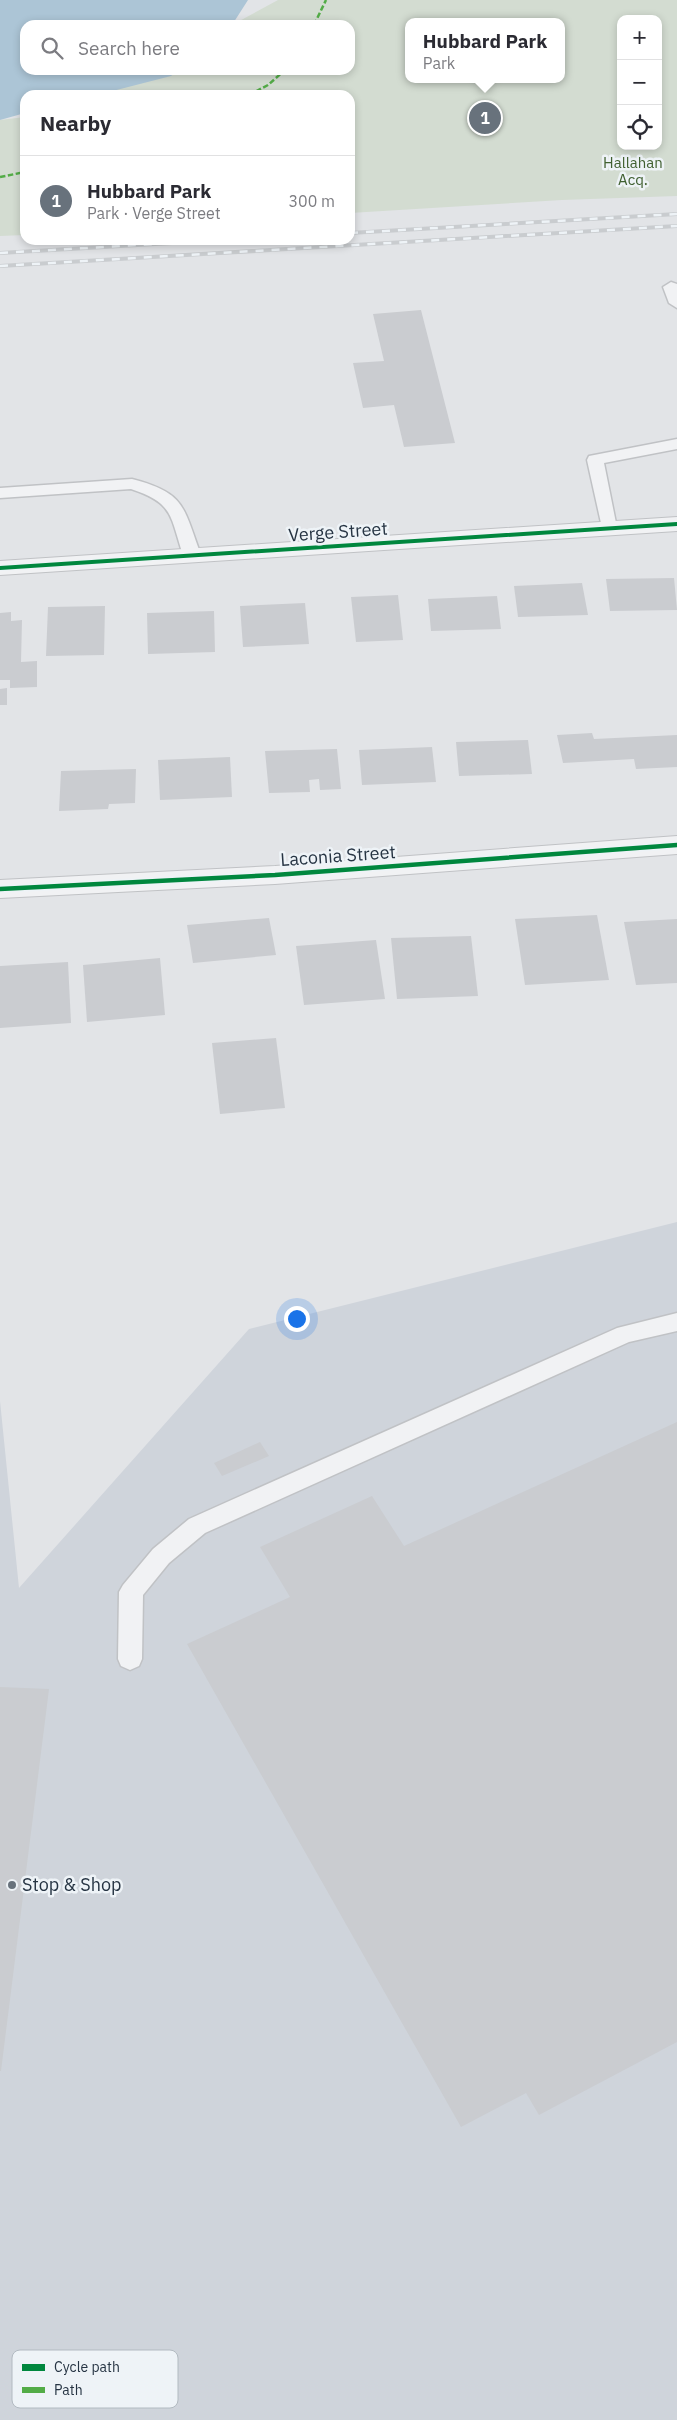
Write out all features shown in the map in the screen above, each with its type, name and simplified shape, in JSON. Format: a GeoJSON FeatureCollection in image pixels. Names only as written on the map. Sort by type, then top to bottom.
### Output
{"type":"FeatureCollection","features":[{"type":"Feature","properties":{"kind":"street","name":"Verge Street"},"geometry":{"type":"LineString","coordinates":[[0,568],[677,524]]}},
{"type":"Feature","properties":{"kind":"street","name":"Laconia Street"},"geometry":{"type":"LineString","coordinates":[[0,889],[275,875],[677,845]]}},
{"type":"Feature","properties":{"kind":"lane"},"geometry":{"type":"LineString","coordinates":[[671,286],[677,303]]}},
{"type":"Feature","properties":{"kind":"lane"},"geometry":{"type":"LineString","coordinates":[[609,528],[595,460],[677,444]]}},
{"type":"Feature","properties":{"kind":"lane"},"geometry":{"type":"LineString","coordinates":[[0,493],[132,484],[157,492],[174,505],[192,555]]}},
{"type":"Feature","properties":{"kind":"lane"},"geometry":{"type":"LineString","coordinates":[[130,1659],[131,1592],[162,1556],[197,1526],[625,1334],[677,1322]]}},
{"type":"Feature","properties":{"kind":"shaded area"},"geometry":{"type":"Polygon","coordinates":[[[677,1222],[677,2420],[0,2420],[0,1401],[19,1588],[249,1329],[677,1222]]]}},
{"type":"Feature","properties":{"kind":"green space","name":"Hallahan Acq."},"geometry":{"type":"Polygon","coordinates":[[[278,0],[677,0],[677,196],[562,200],[355,213],[355,90],[114,90],[141,75],[355,75],[355,20],[241,20],[278,0]]]}},
{"type":"Feature","properties":{"kind":"green space"},"geometry":{"type":"Polygon","coordinates":[[[20,118],[20,235],[0,236],[0,120],[20,118]]]}},
{"type":"Feature","properties":{"kind":"water"},"geometry":{"type":"Polygon","coordinates":[[[0,0],[248,0],[235,20],[20,20],[20,75],[172,75],[116,90],[20,90],[20,114],[0,120],[0,0]]]}},
{"type":"Feature","properties":{"kind":"building"},"geometry":{"type":"Polygon","coordinates":[[[421,310],[455,443],[404,447],[394,405],[363,408],[353,363],[384,361],[373,314],[421,310]]]}},
{"type":"Feature","properties":{"kind":"building"},"geometry":{"type":"Polygon","coordinates":[[[674,578],[677,610],[610,611],[606,579],[674,578]]]}},
{"type":"Feature","properties":{"kind":"building"},"geometry":{"type":"Polygon","coordinates":[[[582,583],[588,615],[518,617],[514,586],[582,583]]]}},
{"type":"Feature","properties":{"kind":"building"},"geometry":{"type":"Polygon","coordinates":[[[398,595],[403,640],[356,642],[351,597],[398,595]]]}},
{"type":"Feature","properties":{"kind":"building"},"geometry":{"type":"Polygon","coordinates":[[[497,596],[501,629],[431,631],[428,599],[497,596]]]}},
{"type":"Feature","properties":{"kind":"building"},"geometry":{"type":"Polygon","coordinates":[[[305,603],[309,644],[243,647],[240,606],[305,603]]]}},
{"type":"Feature","properties":{"kind":"building"},"geometry":{"type":"Polygon","coordinates":[[[105,606],[104,655],[46,656],[48,607],[105,606]]]}},
{"type":"Feature","properties":{"kind":"building"},"geometry":{"type":"Polygon","coordinates":[[[214,611],[215,652],[148,654],[147,613],[214,611]]]}},
{"type":"Feature","properties":{"kind":"building"},"geometry":{"type":"Polygon","coordinates":[[[11,612],[11,621],[22,620],[21,662],[37,661],[37,687],[10,688],[10,680],[0,680],[0,613],[11,612]]]}},
{"type":"Feature","properties":{"kind":"building"},"geometry":{"type":"Polygon","coordinates":[[[7,688],[7,705],[0,705],[0,689],[7,688]]]}},
{"type":"Feature","properties":{"kind":"building"},"geometry":{"type":"Polygon","coordinates":[[[592,733],[594,739],[677,735],[677,767],[636,769],[634,759],[563,763],[557,735],[592,733]]]}},
{"type":"Feature","properties":{"kind":"building"},"geometry":{"type":"Polygon","coordinates":[[[528,740],[532,774],[459,776],[456,742],[528,740]]]}},
{"type":"Feature","properties":{"kind":"building"},"geometry":{"type":"Polygon","coordinates":[[[432,747],[436,782],[362,785],[359,750],[432,747]]]}},
{"type":"Feature","properties":{"kind":"building"},"geometry":{"type":"Polygon","coordinates":[[[337,749],[341,789],[320,790],[319,779],[309,780],[310,792],[269,793],[265,751],[337,749]]]}},
{"type":"Feature","properties":{"kind":"building"},"geometry":{"type":"Polygon","coordinates":[[[230,757],[232,797],[160,800],[158,760],[230,757]]]}},
{"type":"Feature","properties":{"kind":"building"},"geometry":{"type":"Polygon","coordinates":[[[136,769],[135,803],[109,804],[108,809],[59,811],[61,771],[136,769]]]}},
{"type":"Feature","properties":{"kind":"building"},"geometry":{"type":"Polygon","coordinates":[[[597,915],[609,980],[525,985],[515,919],[597,915]]]}},
{"type":"Feature","properties":{"kind":"building"},"geometry":{"type":"Polygon","coordinates":[[[269,918],[276,955],[193,963],[187,925],[269,918]]]}},
{"type":"Feature","properties":{"kind":"building"},"geometry":{"type":"Polygon","coordinates":[[[677,919],[677,983],[636,985],[624,922],[677,919]]]}},
{"type":"Feature","properties":{"kind":"building"},"geometry":{"type":"Polygon","coordinates":[[[471,936],[478,996],[397,999],[391,938],[471,936]]]}},
{"type":"Feature","properties":{"kind":"building"},"geometry":{"type":"Polygon","coordinates":[[[376,940],[385,999],[304,1005],[296,946],[376,940]]]}},
{"type":"Feature","properties":{"kind":"building"},"geometry":{"type":"Polygon","coordinates":[[[160,958],[165,1015],[87,1022],[83,965],[160,958]]]}},
{"type":"Feature","properties":{"kind":"building"},"geometry":{"type":"Polygon","coordinates":[[[68,962],[71,1023],[0,1028],[0,966],[68,962]]]}},
{"type":"Feature","properties":{"kind":"building"},"geometry":{"type":"Polygon","coordinates":[[[276,1038],[285,1108],[220,1114],[212,1043],[276,1038]]]}},
{"type":"Feature","properties":{"kind":"building"},"geometry":{"type":"Polygon","coordinates":[[[677,1422],[677,2042],[539,2115],[526,2093],[461,2127],[187,1644],[290,1597],[260,1547],[372,1496],[404,1546],[677,1422]]]}},
{"type":"Feature","properties":{"kind":"building"},"geometry":{"type":"Polygon","coordinates":[[[260,1442],[269,1456],[222,1476],[214,1463],[260,1442]]]}},
{"type":"Feature","properties":{"kind":"building","name":"Stop & Shop"},"geometry":{"type":"Polygon","coordinates":[[[0,1687],[49,1689],[1,2071],[0,2071],[0,1687]]]}},
{"type":"Feature","properties":{"kind":"railway"},"geometry":{"type":"LineString","coordinates":[[355,233],[677,214]]}},
{"type":"Feature","properties":{"kind":"railway"},"geometry":{"type":"LineString","coordinates":[[0,266],[677,226]]}},
{"type":"Feature","properties":{"kind":"railway"},"geometry":{"type":"LineString","coordinates":[[0,253],[138,245]]}},
{"type":"Feature","properties":{"kind":"marked path"},"geometry":{"type":"LineString","coordinates":[[316,20],[326,0]]}},
{"type":"Feature","properties":{"kind":"marked path"},"geometry":{"type":"LineString","coordinates":[[258,90],[279,75]]}},
{"type":"Feature","properties":{"kind":"marked path"},"geometry":{"type":"LineString","coordinates":[[0,177],[20,173]]}},
{"type":"Feature","properties":{"kind":"cycle path"},"geometry":{"type":"LineString","coordinates":[[0,568],[677,524]]}},
{"type":"Feature","properties":{"kind":"cycle path"},"geometry":{"type":"LineString","coordinates":[[0,889],[275,875],[677,845]]}},
{"type":"Feature","properties":{"kind":"place","name":"Hubbard Park"},"geometry":{"type":"Point","coordinates":[485,118]}},
{"type":"Feature","properties":{"kind":"place","name":"Stop & Shop"},"geometry":{"type":"Point","coordinates":[12,1885]}}]}
